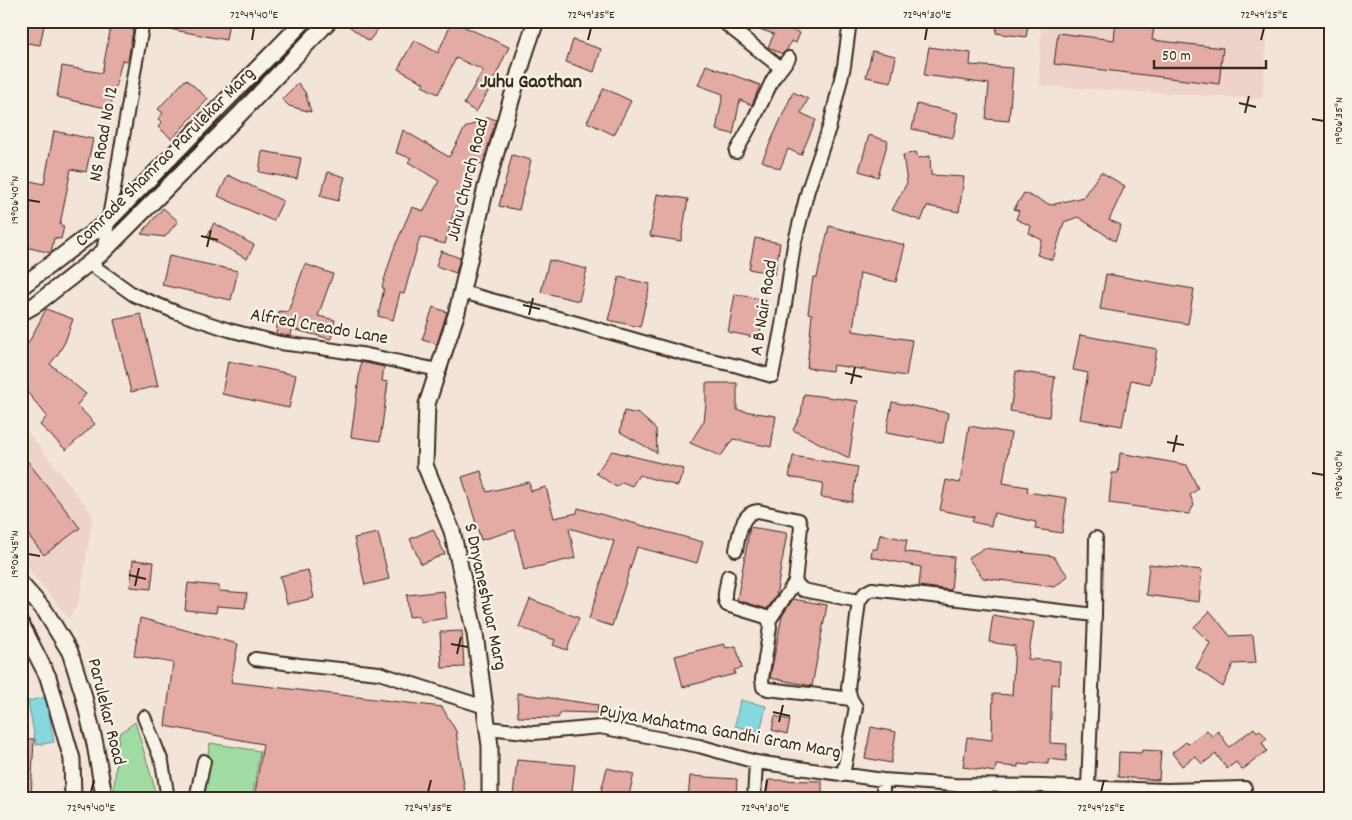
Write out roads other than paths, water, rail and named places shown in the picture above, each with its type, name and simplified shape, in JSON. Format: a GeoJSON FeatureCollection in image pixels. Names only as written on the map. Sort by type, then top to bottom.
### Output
{"type":"FeatureCollection","features":[{"type":"Feature","properties":{"kind":"street","name":"NS Road No 12"},"geometry":{"type":"LineString","coordinates":[[103,252],[143,21]]}},
{"type":"Feature","properties":{"kind":"street","name":"Comrade Shamrao Parulekar Marg"},"geometry":{"type":"LineString","coordinates":[[21,287],[109,220],[304,21]]}},
{"type":"Feature","properties":{"kind":"street","name":"Comrade Shamrao Parulekar Marg"},"geometry":{"type":"LineString","coordinates":[[21,313],[36,304],[103,252],[242,113],[329,21]]}},
{"type":"Feature","properties":{"kind":"street","name":"Juhu Church Road"},"geometry":{"type":"LineString","coordinates":[[462,292],[489,178],[512,95],[536,21]]}},
{"type":"Feature","properties":{"kind":"street"},"geometry":{"type":"LineString","coordinates":[[722,21],[785,63],[773,78],[736,152]]}},
{"type":"Feature","properties":{"kind":"street","name":"A B Nair Road"},"geometry":{"type":"LineString","coordinates":[[462,292],[772,376],[794,244],[808,190],[830,125],[844,66],[850,21]]}},
{"type":"Feature","properties":{"kind":"street","name":"Alfred Creado Lane"},"geometry":{"type":"LineString","coordinates":[[89,263],[134,295],[178,313],[229,330],[280,343],[367,355],[438,370]]}},
{"type":"Feature","properties":{"kind":"street","name":"S Dnyaneshwar Marg"},"geometry":{"type":"LineString","coordinates":[[462,292],[427,404],[425,466],[452,531],[474,634],[490,746],[490,799]]}},
{"type":"Feature","properties":{"kind":"street"},"geometry":{"type":"LineString","coordinates":[[736,550],[743,522],[753,512],[758,511],[799,520],[801,527],[795,582],[769,620],[770,627],[762,679],[763,687],[851,699]]}},
{"type":"Feature","properties":{"kind":"street"},"geometry":{"type":"LineString","coordinates":[[1088,787],[1096,538]]}},
{"type":"Feature","properties":{"kind":"street"},"geometry":{"type":"LineString","coordinates":[[728,576],[724,602],[730,607],[766,617],[769,620]]}},
{"type":"Feature","properties":{"kind":"street"},"geometry":{"type":"LineString","coordinates":[[795,582],[802,590],[859,601]]}},
{"type":"Feature","properties":{"kind":"street","name":"Parulekar Road"},"geometry":{"type":"LineString","coordinates":[[21,584],[45,611],[70,652],[83,692],[95,744],[103,799]]}},
{"type":"Feature","properties":{"kind":"street"},"geometry":{"type":"LineString","coordinates":[[843,775],[856,707],[851,699],[848,688],[859,601],[865,593],[872,589],[1095,615]]}},
{"type":"Feature","properties":{"kind":"street"},"geometry":{"type":"LineString","coordinates":[[21,624],[48,677],[72,759],[74,799]]}},
{"type":"Feature","properties":{"kind":"street"},"geometry":{"type":"LineString","coordinates":[[255,659],[379,673],[485,707]]}},
{"type":"Feature","properties":{"kind":"street"},"geometry":{"type":"LineString","coordinates":[[144,717],[162,762],[168,799]]}},
{"type":"Feature","properties":{"kind":"street","name":"Pujya Mahatma Gandhi Gram Marg"},"geometry":{"type":"LineString","coordinates":[[488,728],[534,733],[600,727],[699,746],[756,762],[883,780],[955,785],[1167,790],[1245,788]]}},
{"type":"Feature","properties":{"kind":"street"},"geometry":{"type":"LineString","coordinates":[[196,799],[204,761]]}},
{"type":"Feature","properties":{"kind":"street"},"geometry":{"type":"LineString","coordinates":[[754,799],[756,762]]}},
{"type":"Feature","properties":{"kind":"street"},"geometry":{"type":"LineString","coordinates":[[883,780],[883,799]]}},
{"type":"Feature","properties":{"kind":"water"},"geometry":{"type":"Polygon","coordinates":[[[46,697],[54,742],[36,745],[28,701],[46,697]]]}},
{"type":"Feature","properties":{"kind":"water"},"geometry":{"type":"Polygon","coordinates":[[[740,700],[766,706],[760,732],[735,726],[740,700]]]}},
{"type":"Feature","properties":{"kind":"district","name":"Juhu Gaothan"},"geometry":{"type":"Point","coordinates":[531,83]}}]}
